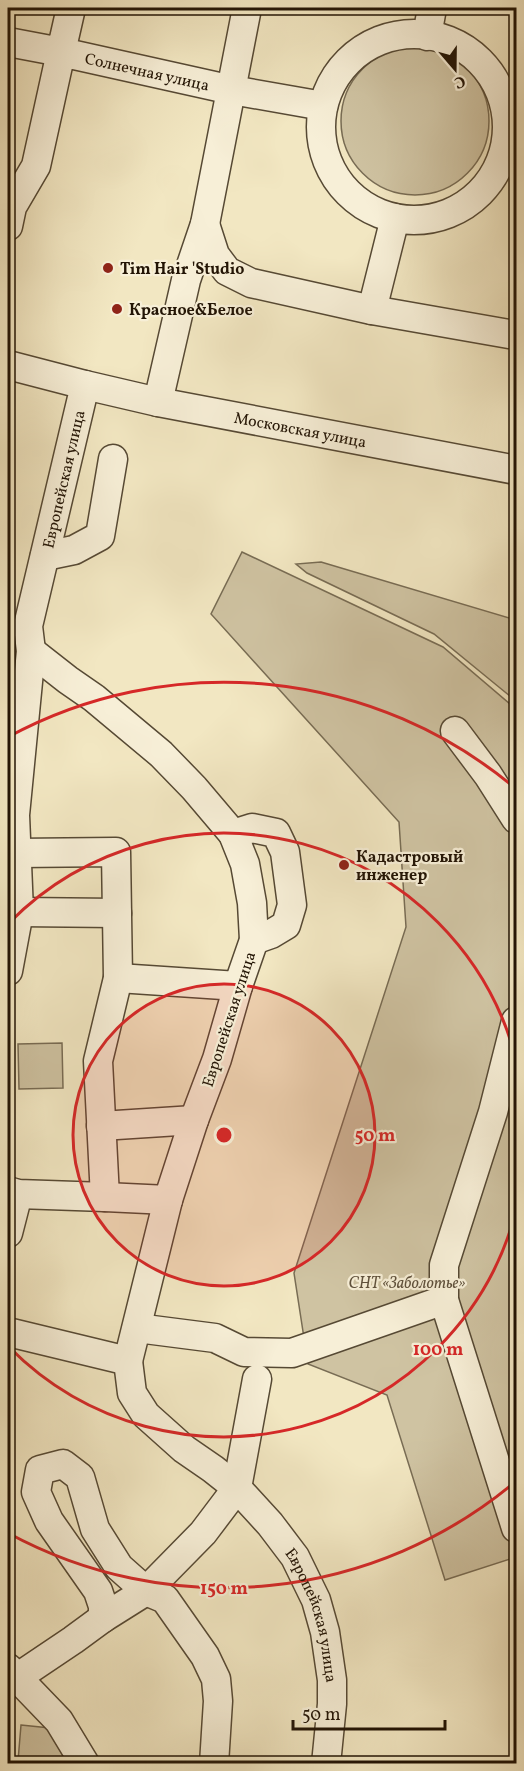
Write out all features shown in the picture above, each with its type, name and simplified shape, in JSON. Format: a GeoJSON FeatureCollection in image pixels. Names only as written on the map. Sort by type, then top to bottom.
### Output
{"type":"FeatureCollection","features":[{"type":"Feature","properties":{"kind":"street"},"geometry":{"type":"LineString","coordinates":[[9,213],[36,166],[70,8]]}},
{"type":"Feature","properties":{"kind":"street","name":"Солнечная улица"},"geometry":{"type":"LineString","coordinates":[[158,402],[186,280],[205,224],[247,8]]}},
{"type":"Feature","properties":{"kind":"street"},"geometry":{"type":"LineString","coordinates":[[427,36],[432,8]]}},
{"type":"Feature","properties":{"kind":"street"},"geometry":{"type":"LineString","coordinates":[[409,34],[427,36],[455,44],[475,57],[491,75],[502,96],[511,144],[485,188],[466,204],[444,215],[420,220],[395,218],[372,210],[359,202],[335,177],[325,155],[321,130],[323,106],[332,84],[345,64],[364,49],[385,39],[409,34]]}},
{"type":"Feature","properties":{"kind":"street","name":"Солнечная улица"},"geometry":{"type":"LineString","coordinates":[[8,42],[232,90],[323,106]]}},
{"type":"Feature","properties":{"kind":"street"},"geometry":{"type":"LineString","coordinates":[[372,310],[395,218]]}},
{"type":"Feature","properties":{"kind":"street","name":"Солнечная улица"},"geometry":{"type":"LineString","coordinates":[[205,224],[215,255],[227,272],[251,283],[372,310],[509,334],[516,333]]}},
{"type":"Feature","properties":{"kind":"street"},"geometry":{"type":"LineString","coordinates":[[8,366],[85,385]]}},
{"type":"Feature","properties":{"kind":"street","name":"Московская улица"},"geometry":{"type":"LineString","coordinates":[[85,385],[158,402],[516,470]]}},
{"type":"Feature","properties":{"kind":"street","name":"Европейская улица"},"geometry":{"type":"LineString","coordinates":[[8,972],[17,854],[15,815],[22,633],[45,556],[85,385]]}},
{"type":"Feature","properties":{"kind":"street"},"geometry":{"type":"LineString","coordinates":[[45,556],[74,550],[100,537],[113,459]]}},
{"type":"Feature","properties":{"kind":"street","name":"Европейская улица"},"geometry":{"type":"LineString","coordinates":[[22,633],[68,680],[94,698],[161,754],[194,788],[233,834],[245,864],[252,903],[254,940],[217,1059],[168,1200],[128,1361],[132,1394],[146,1415],[184,1449],[213,1468],[237,1488],[270,1524],[295,1557],[316,1600],[325,1632],[332,1680],[326,1764]]}},
{"type":"Feature","properties":{"kind":"street"},"geometry":{"type":"LineString","coordinates":[[455,731],[488,775],[516,819]]}},
{"type":"Feature","properties":{"kind":"street"},"geometry":{"type":"LineString","coordinates":[[233,834],[252,828],[276,833],[285,852],[292,905],[285,925],[271,934],[254,940]]}},
{"type":"Feature","properties":{"kind":"street"},"geometry":{"type":"LineString","coordinates":[[17,854],[116,852],[118,978],[98,1061],[105,1197]]}},
{"type":"Feature","properties":{"kind":"street"},"geometry":{"type":"LineString","coordinates":[[13,930],[117,912]]}},
{"type":"Feature","properties":{"kind":"street"},"geometry":{"type":"LineString","coordinates":[[118,978],[238,986]]}},
{"type":"Feature","properties":{"kind":"street"},"geometry":{"type":"LineString","coordinates":[[516,1021],[493,1112],[444,1265],[444,1300],[516,1528]]}},
{"type":"Feature","properties":{"kind":"street"},"geometry":{"type":"LineString","coordinates":[[101,1126],[194,1120]]}},
{"type":"Feature","properties":{"kind":"street"},"geometry":{"type":"LineString","coordinates":[[8,1233],[13,1192],[168,1200]]}},
{"type":"Feature","properties":{"kind":"street"},"geometry":{"type":"LineString","coordinates":[[137,1328],[215,1338],[244,1352],[292,1353],[444,1300]]}},
{"type":"Feature","properties":{"kind":"street"},"geometry":{"type":"LineString","coordinates":[[8,1332],[128,1361]]}},
{"type":"Feature","properties":{"kind":"street"},"geometry":{"type":"LineString","coordinates":[[85,1764],[59,1721],[13,1673],[74,1640],[103,1618],[146,1592],[203,1533],[237,1488],[257,1379]]}},
{"type":"Feature","properties":{"kind":"street"},"geometry":{"type":"LineString","coordinates":[[103,1618],[103,1606],[98,1591],[49,1521],[36,1492],[40,1470],[63,1464],[80,1477],[95,1529],[119,1567],[146,1592],[165,1599],[205,1656],[216,1679],[218,1701],[214,1764]]}},
{"type":"Feature","properties":{"kind":"green space"},"geometry":{"type":"Polygon","coordinates":[[[415,47],[443,52],[468,68],[484,93],[489,121],[484,149],[468,174],[443,190],[415,195],[387,190],[362,174],[346,149],[341,121],[346,93],[362,68],[387,52],[415,47]]]}},
{"type":"Feature","properties":{"kind":"green space","name":"СНТ «Заболотье»"},"geometry":{"type":"Polygon","coordinates":[[[242,552],[443,647],[516,709],[516,1557],[445,1580],[387,1395],[308,1364],[294,1273],[406,927],[399,822],[211,614],[242,552]]]}},
{"type":"Feature","properties":{"kind":"green space"},"geometry":{"type":"Polygon","coordinates":[[[321,562],[516,620],[516,701],[434,634],[307,573],[296,564],[321,562]]]}},
{"type":"Feature","properties":{"kind":"green space"},"geometry":{"type":"Polygon","coordinates":[[[62,1043],[63,1088],[19,1089],[18,1044],[62,1043]]]}},
{"type":"Feature","properties":{"kind":"green space"},"geometry":{"type":"Polygon","coordinates":[[[21,1725],[50,1728],[69,1763],[18,1761],[21,1725]]]}},
{"type":"Feature","properties":{"kind":"place","name":"Tim Hair 'Studio"},"geometry":{"type":"Point","coordinates":[108,268]}},
{"type":"Feature","properties":{"kind":"place","name":"Красное&Белое"},"geometry":{"type":"Point","coordinates":[117,309]}},
{"type":"Feature","properties":{"kind":"place","name":"Кадастровый инженер"},"geometry":{"type":"Point","coordinates":[344,865]}}]}
